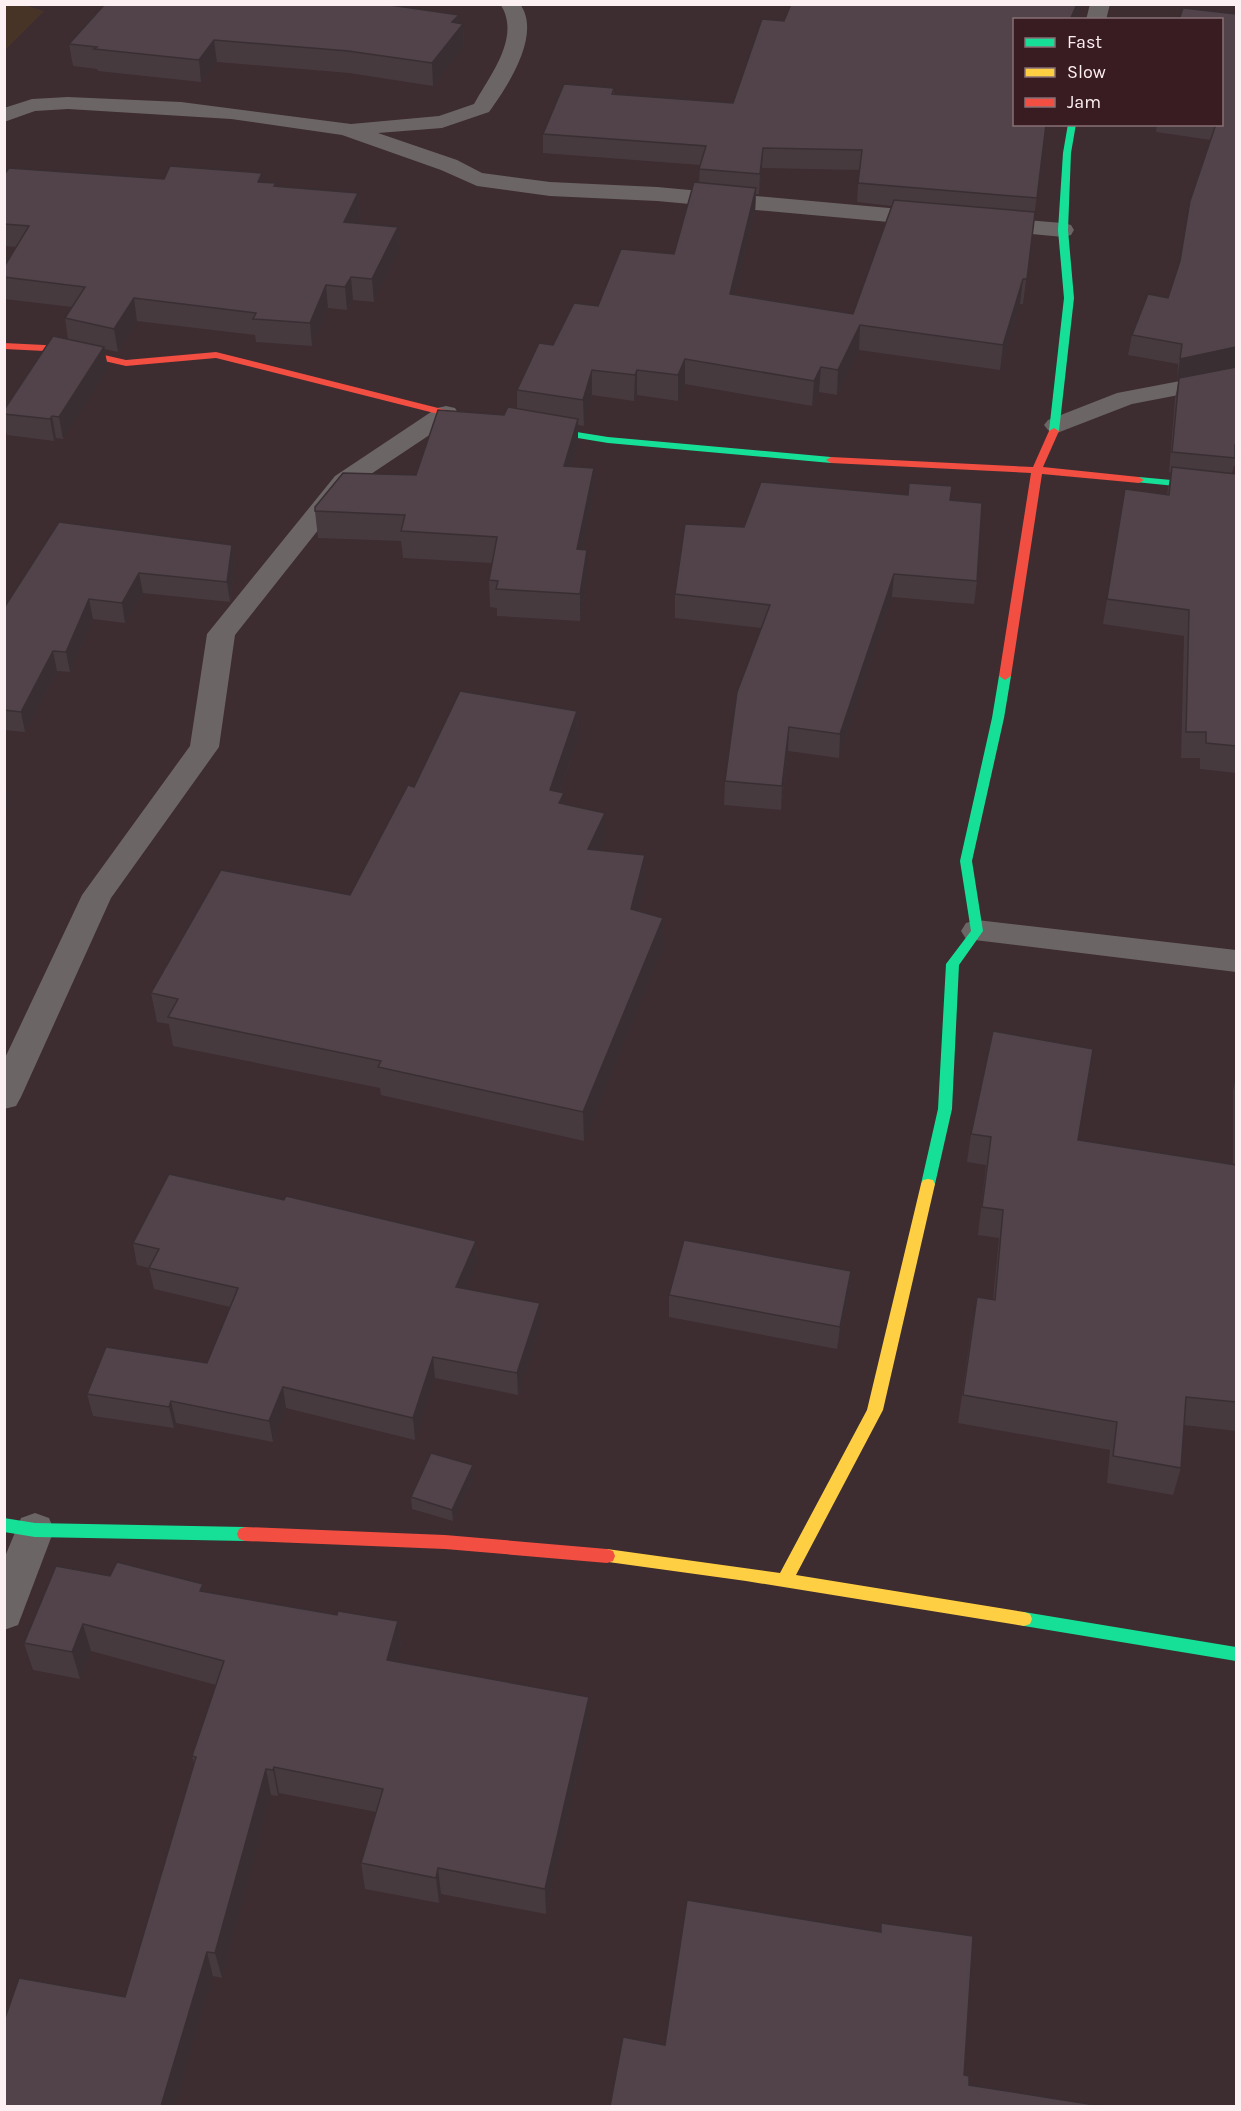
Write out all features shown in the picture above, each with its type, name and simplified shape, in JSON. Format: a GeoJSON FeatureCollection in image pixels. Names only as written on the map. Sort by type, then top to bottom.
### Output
{"type":"FeatureCollection","features":[{"type":"Feature","properties":{"kind":"street"},"geometry":{"type":"LineString","coordinates":[[4,116],[32,105],[113,104],[201,110],[346,129],[442,122],[482,108],[516,47],[518,15],[510,4]]}},
{"type":"Feature","properties":{"kind":"street"},"geometry":{"type":"LineString","coordinates":[[784,1581],[875,1410],[945,1109],[953,964],[977,931],[966,861],[998,718],[1037,470],[1057,425],[1069,298],[1063,230],[1067,153],[1072,126]]}},
{"type":"Feature","properties":{"kind":"street"},"geometry":{"type":"LineString","coordinates":[[346,129],[449,165],[477,179],[550,189],[657,194],[1063,230]]}},
{"type":"Feature","properties":{"kind":"street"},"geometry":{"type":"LineString","coordinates":[[4,346],[65,349],[126,363],[216,355],[446,413],[491,421]]}},
{"type":"Feature","properties":{"kind":"street"},"geometry":{"type":"LineString","coordinates":[[1057,425],[1126,398],[1229,379],[1236,375]]}},
{"type":"Feature","properties":{"kind":"street"},"geometry":{"type":"LineString","coordinates":[[4,1096],[97,895],[204,747],[220,634],[344,481],[446,413]]}},
{"type":"Feature","properties":{"kind":"street"},"geometry":{"type":"LineString","coordinates":[[513,424],[608,440],[815,459],[1037,470],[1236,489]]}},
{"type":"Feature","properties":{"kind":"street"},"geometry":{"type":"LineString","coordinates":[[977,931],[1236,961]]}},
{"type":"Feature","properties":{"kind":"street"},"geometry":{"type":"LineString","coordinates":[[4,1613],[20,1527],[337,1536],[580,1553],[784,1581],[1236,1654]]}},
{"type":"Feature","properties":{"kind":"shaded area"},"geometry":{"type":"Polygon","coordinates":[[[5,4],[25,5],[44,11],[5,50],[5,4]]]}},
{"type":"Feature","properties":{"kind":"building"},"geometry":{"type":"Polygon","coordinates":[[[105,4],[383,4],[459,15],[452,22],[463,24],[432,63],[348,51],[214,40],[199,60],[94,49],[97,47],[69,44],[105,4]]]}},
{"type":"Feature","properties":{"kind":"building"},"geometry":{"type":"Polygon","coordinates":[[[791,4],[1077,4],[1071,18],[1013,18],[1013,126],[1046,126],[1037,198],[858,183],[862,150],[763,148],[760,174],[699,169],[706,146],[543,134],[564,84],[614,88],[612,94],[733,103],[762,19],[784,21],[791,4]]]}},
{"type":"Feature","properties":{"kind":"building"},"geometry":{"type":"Polygon","coordinates":[[[1183,8],[1236,14],[1236,347],[1180,359],[1182,344],[1132,335],[1148,294],[1168,298],[1180,261],[1190,201],[1215,126],[1223,126],[1223,18],[1180,18],[1183,8]]]}},
{"type":"Feature","properties":{"kind":"building"},"geometry":{"type":"Polygon","coordinates":[[[170,166],[262,173],[258,182],[276,183],[274,186],[358,193],[344,222],[398,227],[372,279],[351,277],[345,287],[326,285],[310,323],[253,319],[256,313],[134,298],[114,329],[65,318],[85,287],[4,277],[4,267],[29,226],[4,224],[4,175],[9,168],[164,179],[170,166]]]}},
{"type":"Feature","properties":{"kind":"building"},"geometry":{"type":"Polygon","coordinates":[[[694,182],[756,188],[730,294],[853,314],[894,200],[1035,212],[1027,279],[1023,279],[1003,345],[860,325],[838,370],[821,367],[814,381],[685,359],[678,375],[637,370],[635,375],[592,370],[583,400],[517,390],[539,343],[553,345],[574,303],[598,306],[621,249],[674,254],[694,182]]]}},
{"type":"Feature","properties":{"kind":"building"},"geometry":{"type":"Polygon","coordinates":[[[53,336],[104,347],[59,417],[52,416],[50,419],[4,414],[4,410],[53,336]]]}},
{"type":"Feature","properties":{"kind":"building"},"geometry":{"type":"Polygon","coordinates":[[[1236,367],[1235,458],[1172,452],[1179,378],[1236,367]]]}},
{"type":"Feature","properties":{"kind":"building"},"geometry":{"type":"Polygon","coordinates":[[[508,407],[578,419],[564,466],[594,468],[577,549],[587,550],[580,594],[496,589],[498,581],[489,580],[497,537],[401,531],[405,515],[315,511],[315,507],[343,473],[416,475],[438,410],[504,415],[508,407]]]}},
{"type":"Feature","properties":{"kind":"building"},"geometry":{"type":"Polygon","coordinates":[[[1172,467],[1236,474],[1236,746],[1206,743],[1206,732],[1186,732],[1189,610],[1107,599],[1125,489],[1169,495],[1172,467]]]}},
{"type":"Feature","properties":{"kind":"building"},"geometry":{"type":"Polygon","coordinates":[[[761,482],[908,495],[909,483],[952,486],[950,500],[982,503],[977,581],[894,574],[840,734],[789,727],[782,786],[725,781],[737,692],[770,605],[675,594],[685,524],[744,527],[761,482]]]}},
{"type":"Feature","properties":{"kind":"building"},"geometry":{"type":"Polygon","coordinates":[[[59,522],[232,545],[227,582],[139,573],[122,603],[89,599],[66,652],[53,651],[21,712],[4,710],[4,608],[59,522]]]}},
{"type":"Feature","properties":{"kind":"building"},"geometry":{"type":"Polygon","coordinates":[[[460,691],[577,711],[550,790],[564,793],[559,803],[605,813],[588,849],[645,855],[631,909],[663,918],[583,1112],[378,1067],[381,1061],[168,1017],[178,999],[151,993],[221,870],[350,895],[408,785],[414,787],[460,691]]]}},
{"type":"Feature","properties":{"kind":"building"},"geometry":{"type":"Polygon","coordinates":[[[993,1031],[1093,1049],[1078,1140],[1236,1165],[1236,1402],[1186,1397],[1181,1468],[1113,1456],[1117,1422],[963,1395],[977,1297],[995,1300],[1003,1210],[982,1207],[991,1137],[971,1134],[993,1031]]]}},
{"type":"Feature","properties":{"kind":"building"},"geometry":{"type":"Polygon","coordinates":[[[169,1174],[284,1200],[286,1196],[476,1241],[456,1287],[540,1303],[517,1373],[433,1357],[413,1418],[283,1387],[269,1421],[171,1401],[169,1407],[87,1394],[106,1347],[207,1363],[238,1288],[149,1268],[159,1249],[133,1243],[169,1174]]]}},
{"type":"Feature","properties":{"kind":"building"},"geometry":{"type":"Polygon","coordinates":[[[684,1240],[851,1271],[840,1327],[669,1295],[684,1240]]]}},
{"type":"Feature","properties":{"kind":"building"},"geometry":{"type":"Polygon","coordinates":[[[431,1453],[473,1465],[452,1510],[411,1497],[431,1453]]]}},
{"type":"Feature","properties":{"kind":"building"},"geometry":{"type":"Polygon","coordinates":[[[117,1562],[203,1584],[200,1591],[337,1615],[338,1611],[398,1621],[387,1660],[589,1697],[545,1889],[438,1868],[436,1878],[361,1863],[383,1789],[274,1767],[273,1770],[266,1769],[215,1953],[207,1952],[161,2106],[4,2106],[4,2021],[19,1978],[125,1997],[196,1757],[192,1756],[224,1661],[83,1624],[72,1652],[24,1643],[56,1566],[110,1576],[117,1562]]]}},
{"type":"Feature","properties":{"kind":"building"},"geometry":{"type":"Polygon","coordinates":[[[687,1900],[881,1932],[881,1923],[973,1936],[964,2075],[969,2076],[969,2085],[1101,2106],[610,2106],[623,2037],[665,2045],[687,1900]]]}},
{"type":"Feature","properties":{"kind":"traffic: fast"},"geometry":{"type":"LineString","coordinates":[[1054,431],[1069,298],[1063,230],[1067,153],[1072,126]]}},
{"type":"Feature","properties":{"kind":"traffic: fast"},"geometry":{"type":"LineString","coordinates":[[533,428],[608,440],[831,460]]}},
{"type":"Feature","properties":{"kind":"traffic: fast"},"geometry":{"type":"LineString","coordinates":[[1139,480],[1236,489]]}},
{"type":"Feature","properties":{"kind":"traffic: fast"},"geometry":{"type":"LineString","coordinates":[[928,1184],[945,1109],[953,964],[977,931],[966,861],[998,718],[1005,676]]}},
{"type":"Feature","properties":{"kind":"traffic: fast"},"geometry":{"type":"LineString","coordinates":[[4,1525],[35,1530],[245,1534]]}},
{"type":"Feature","properties":{"kind":"traffic: fast"},"geometry":{"type":"LineString","coordinates":[[1024,1619],[1236,1654]]}},
{"type":"Feature","properties":{"kind":"traffic: slow"},"geometry":{"type":"LineString","coordinates":[[784,1581],[875,1410],[928,1184]]}},
{"type":"Feature","properties":{"kind":"traffic: slow"},"geometry":{"type":"LineString","coordinates":[[607,1556],[746,1574],[1024,1619]]}},
{"type":"Feature","properties":{"kind":"traffic: jam"},"geometry":{"type":"LineString","coordinates":[[4,346],[65,349],[126,363],[216,355],[446,413],[482,419]]}},
{"type":"Feature","properties":{"kind":"traffic: jam"},"geometry":{"type":"LineString","coordinates":[[1005,676],[1037,470],[1054,431]]}},
{"type":"Feature","properties":{"kind":"traffic: jam"},"geometry":{"type":"LineString","coordinates":[[831,460],[1037,470],[1139,480]]}},
{"type":"Feature","properties":{"kind":"traffic: jam"},"geometry":{"type":"LineString","coordinates":[[245,1534],[445,1542],[607,1556]]}}]}
